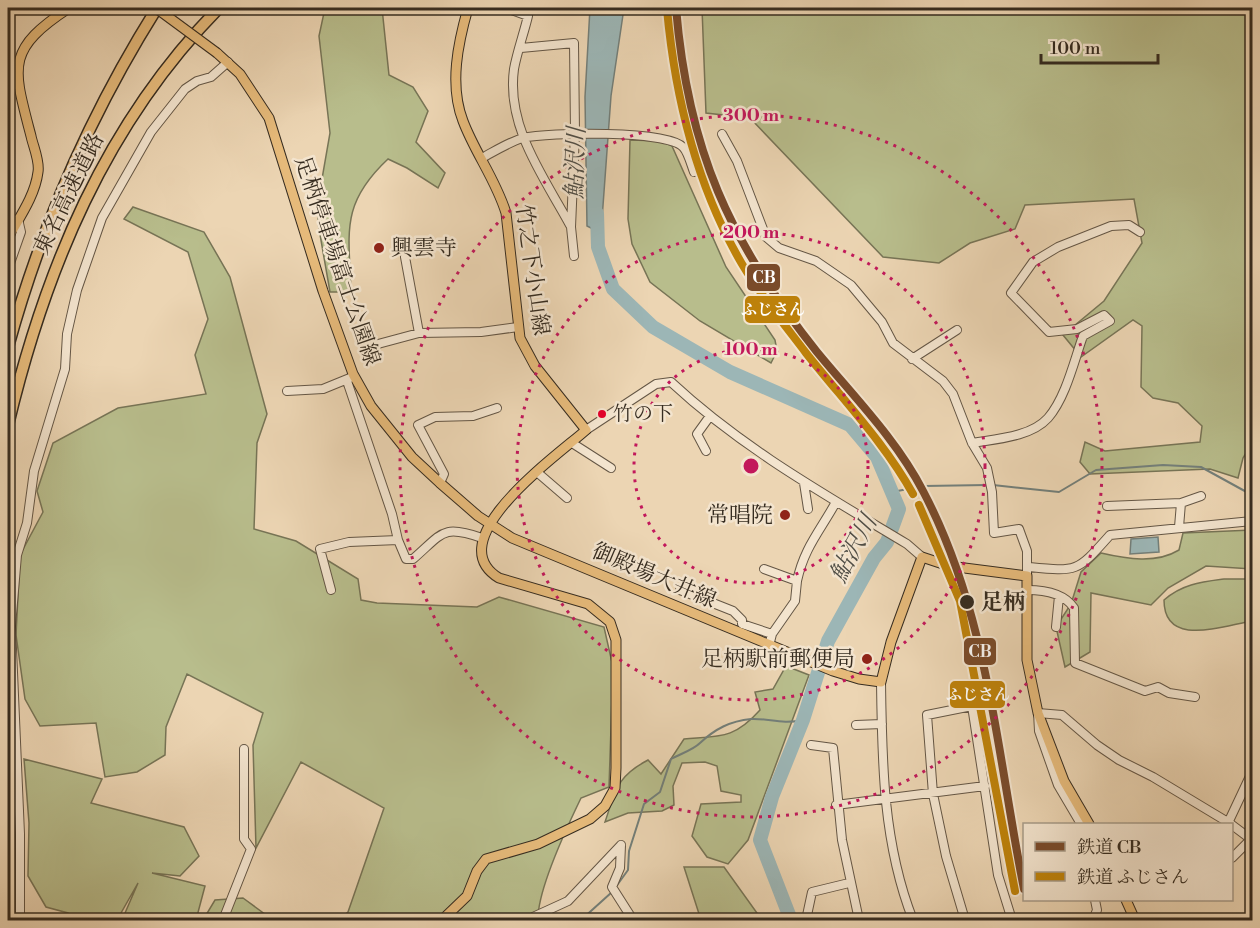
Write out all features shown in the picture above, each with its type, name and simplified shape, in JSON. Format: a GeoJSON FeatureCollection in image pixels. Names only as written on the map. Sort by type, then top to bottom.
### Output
{"type":"FeatureCollection","features":[{"type":"Feature","properties":{"kind":"highway","name":"東名高速道路"},"geometry":{"type":"LineString","coordinates":[[8,347],[31,271],[73,166],[108,90],[156,8]]}},
{"type":"Feature","properties":{"kind":"highway","name":"東名高速道路"},"geometry":{"type":"LineString","coordinates":[[8,425],[25,356],[49,283],[99,170],[148,92],[219,8]]}},
{"type":"Feature","properties":{"kind":"main road"},"geometry":{"type":"LineString","coordinates":[[8,238],[30,198],[39,170],[20,96],[17,76],[20,59],[37,29],[69,8]]}},
{"type":"Feature","properties":{"kind":"main road","name":"足柄停車場富士公園線"},"geometry":{"type":"LineString","coordinates":[[156,8],[228,63],[252,89],[268,118],[350,378],[412,457],[490,523]]}},
{"type":"Feature","properties":{"kind":"main road","name":"竹之下小山線"},"geometry":{"type":"LineString","coordinates":[[468,8],[460,35],[456,85],[462,121],[501,194],[506,213],[518,327],[525,351],[586,430]]}},
{"type":"Feature","properties":{"kind":"main road"},"geometry":{"type":"LineString","coordinates":[[442,921],[467,896],[477,871],[486,859],[538,844],[590,819],[606,806],[615,788],[618,692],[616,640],[610,622],[588,604],[499,578],[488,571],[483,558],[482,538],[490,523],[513,494],[586,430]]}},
{"type":"Feature","properties":{"kind":"main road","name":"御殿場大井線"},"geometry":{"type":"LineString","coordinates":[[490,523],[512,538],[769,646],[833,671],[859,679],[881,682]]}},
{"type":"Feature","properties":{"kind":"main road"},"geometry":{"type":"LineString","coordinates":[[881,682],[891,642],[922,557],[949,566],[1028,572],[1027,660],[1038,713],[1064,781],[1088,823]]}},
{"type":"Feature","properties":{"kind":"main road"},"geometry":{"type":"LineString","coordinates":[[1126,901],[1135,921]]}},
{"type":"Feature","properties":{"kind":"street"},"geometry":{"type":"LineString","coordinates":[[506,8],[528,16],[514,67],[515,113],[524,138],[571,227]]}},
{"type":"Feature","properties":{"kind":"street"},"geometry":{"type":"LineString","coordinates":[[521,48],[574,43],[578,133],[571,227],[574,256]]}},
{"type":"Feature","properties":{"kind":"street"},"geometry":{"type":"LineString","coordinates":[[20,921],[21,834],[9,626],[17,555],[27,524],[34,471],[65,369],[67,334],[84,263],[102,218],[152,132],[185,89],[197,81],[211,77],[228,63]]}},
{"type":"Feature","properties":{"kind":"street"},"geometry":{"type":"LineString","coordinates":[[482,158],[524,138],[578,133],[622,135],[673,140],[683,147],[694,172]]}},
{"type":"Feature","properties":{"kind":"street"},"geometry":{"type":"LineString","coordinates":[[723,134],[737,162],[766,237],[778,249],[816,261],[851,285],[882,322],[893,343],[942,381],[953,394],[972,442],[987,468],[992,492],[994,533],[1019,529],[1026,548],[1028,572],[1073,570],[1083,566],[1110,535],[1252,521]]}},
{"type":"Feature","properties":{"kind":"street"},"geometry":{"type":"LineString","coordinates":[[8,269],[21,232],[18,219]]}},
{"type":"Feature","properties":{"kind":"street"},"geometry":{"type":"LineString","coordinates":[[972,442],[1002,438],[1028,430],[1047,418],[1072,372],[1083,336],[1110,321],[1104,315],[1077,329],[1049,332],[1011,293],[1033,262],[1058,248],[1111,226],[1129,225],[1140,232]]}},
{"type":"Feature","properties":{"kind":"street"},"geometry":{"type":"LineString","coordinates":[[405,257],[419,333]]}},
{"type":"Feature","properties":{"kind":"street"},"geometry":{"type":"LineString","coordinates":[[378,344],[419,333],[481,332],[518,327]]}},
{"type":"Feature","properties":{"kind":"street"},"geometry":{"type":"LineString","coordinates":[[912,359],[957,330]]}},
{"type":"Feature","properties":{"kind":"street"},"geometry":{"type":"LineString","coordinates":[[286,391],[322,389],[350,378],[393,514],[398,540],[406,559],[413,559],[446,531],[456,529],[482,538]]}},
{"type":"Feature","properties":{"kind":"street"},"geometry":{"type":"LineString","coordinates":[[586,430],[656,384],[671,382],[710,416],[804,483],[907,544],[922,557]]}},
{"type":"Feature","properties":{"kind":"street"},"geometry":{"type":"LineString","coordinates":[[440,483],[444,474],[418,424],[435,417],[473,416],[497,408]]}},
{"type":"Feature","properties":{"kind":"street"},"geometry":{"type":"LineString","coordinates":[[706,451],[697,434],[710,416]]}},
{"type":"Feature","properties":{"kind":"street"},"geometry":{"type":"LineString","coordinates":[[572,442],[611,468]]}},
{"type":"Feature","properties":{"kind":"street"},"geometry":{"type":"LineString","coordinates":[[538,473],[567,498]]}},
{"type":"Feature","properties":{"kind":"street"},"geometry":{"type":"LineString","coordinates":[[804,483],[808,508]]}},
{"type":"Feature","properties":{"kind":"street"},"geometry":{"type":"LineString","coordinates":[[1107,506],[1181,503],[1201,496]]}},
{"type":"Feature","properties":{"kind":"street"},"geometry":{"type":"LineString","coordinates":[[769,646],[772,634],[795,601],[802,560],[811,538],[836,502]]}},
{"type":"Feature","properties":{"kind":"street"},"geometry":{"type":"LineString","coordinates":[[1179,527],[1181,503]]}},
{"type":"Feature","properties":{"kind":"street"},"geometry":{"type":"LineString","coordinates":[[331,590],[320,549],[350,542],[398,540]]}},
{"type":"Feature","properties":{"kind":"street"},"geometry":{"type":"LineString","coordinates":[[764,569],[797,580]]}},
{"type":"Feature","properties":{"kind":"street"},"geometry":{"type":"LineString","coordinates":[[680,590],[733,611],[742,620],[742,624],[772,634]]}},
{"type":"Feature","properties":{"kind":"street"},"geometry":{"type":"LineString","coordinates":[[1027,590],[1059,596],[1069,601],[1074,608],[1075,663],[1145,691],[1158,687],[1169,693],[1195,697]]}},
{"type":"Feature","properties":{"kind":"street"},"geometry":{"type":"LineString","coordinates":[[1056,627],[1059,596]]}},
{"type":"Feature","properties":{"kind":"street"},"geometry":{"type":"LineString","coordinates":[[881,682],[885,800],[899,881],[913,921]]}},
{"type":"Feature","properties":{"kind":"street"},"geometry":{"type":"LineString","coordinates":[[965,921],[945,856],[933,794],[927,715],[972,706],[998,875],[1012,921]]}},
{"type":"Feature","properties":{"kind":"street"},"geometry":{"type":"LineString","coordinates":[[1080,823],[1058,785],[1039,731],[1038,713],[1062,715],[1096,745],[1119,760],[1228,823]]}},
{"type":"Feature","properties":{"kind":"street"},"geometry":{"type":"LineString","coordinates":[[856,725],[882,724]]}},
{"type":"Feature","properties":{"kind":"street"},"geometry":{"type":"LineString","coordinates":[[812,746],[833,748],[836,805],[849,883],[859,921]]}},
{"type":"Feature","properties":{"kind":"street"},"geometry":{"type":"LineString","coordinates":[[224,921],[251,849],[244,839],[244,749]]}},
{"type":"Feature","properties":{"kind":"street"},"geometry":{"type":"LineString","coordinates":[[1230,823],[1252,772]]}},
{"type":"Feature","properties":{"kind":"street"},"geometry":{"type":"LineString","coordinates":[[836,805],[986,786]]}},
{"type":"Feature","properties":{"kind":"street"},"geometry":{"type":"LineString","coordinates":[[1233,826],[1252,839],[1233,857]]}},
{"type":"Feature","properties":{"kind":"street"},"geometry":{"type":"LineString","coordinates":[[532,921],[533,917],[568,901],[621,845],[620,868],[614,890],[633,921]]}},
{"type":"Feature","properties":{"kind":"street"},"geometry":{"type":"LineString","coordinates":[[806,921],[812,892],[849,883]]}},
{"type":"Feature","properties":{"kind":"street"},"geometry":{"type":"LineString","coordinates":[[1093,921],[1097,910],[1095,901]]}},
{"type":"Feature","properties":{"kind":"green space"},"geometry":{"type":"Polygon","coordinates":[[[325,8],[382,8],[389,75],[413,87],[428,111],[416,142],[445,173],[438,188],[388,159],[373,175],[362,190],[351,220],[349,252],[351,292],[330,292],[318,223],[319,196],[330,133],[319,36],[325,8]]]}},
{"type":"Feature","properties":{"kind":"green space"},"geometry":{"type":"Polygon","coordinates":[[[702,8],[1252,8],[1252,443],[1243,458],[1238,478],[1210,469],[1090,474],[1080,462],[1085,442],[1105,451],[1200,442],[1202,426],[1178,403],[1153,398],[1141,387],[1142,326],[1133,320],[1081,357],[1063,335],[1104,301],[1142,243],[1134,199],[1025,205],[1015,229],[970,243],[939,263],[883,257],[750,118],[706,113],[702,8]]]}},
{"type":"Feature","properties":{"kind":"green space"},"geometry":{"type":"Polygon","coordinates":[[[630,140],[661,141],[672,146],[726,267],[775,340],[777,351],[771,363],[700,321],[650,282],[632,244],[628,219],[630,140]]]}},
{"type":"Feature","properties":{"kind":"green space"},"geometry":{"type":"Polygon","coordinates":[[[133,207],[204,232],[230,277],[267,414],[257,443],[254,529],[296,541],[358,579],[361,600],[377,603],[477,607],[499,597],[604,627],[613,667],[609,787],[581,798],[547,876],[538,920],[338,920],[348,912],[384,808],[301,762],[256,848],[253,745],[263,713],[187,674],[166,727],[165,755],[137,772],[105,777],[96,723],[40,726],[25,699],[16,635],[20,555],[43,512],[37,491],[53,443],[118,408],[206,394],[195,355],[208,319],[188,252],[124,219],[133,207]]]}},
{"type":"Feature","properties":{"kind":"green space"},"geometry":{"type":"Polygon","coordinates":[[[1252,530],[1252,569],[1206,566],[1168,588],[1151,605],[1091,593],[1090,652],[1065,667],[1056,627],[1071,604],[1081,572],[1101,553],[1151,559],[1179,550],[1183,533],[1252,530]]]}},
{"type":"Feature","properties":{"kind":"green space"},"geometry":{"type":"Polygon","coordinates":[[[1224,579],[1252,579],[1252,621],[1197,630],[1184,629],[1174,624],[1167,615],[1164,600],[1178,590],[1224,579]]]}},
{"type":"Feature","properties":{"kind":"green space"},"geometry":{"type":"Polygon","coordinates":[[[786,666],[809,675],[748,840],[728,864],[707,857],[692,836],[701,804],[741,802],[741,795],[721,791],[717,766],[705,762],[682,763],[673,786],[674,805],[662,811],[628,813],[605,822],[619,785],[629,772],[648,760],[661,774],[684,739],[726,734],[742,726],[760,710],[755,692],[773,689],[786,666]]]}},
{"type":"Feature","properties":{"kind":"green space"},"geometry":{"type":"Polygon","coordinates":[[[24,759],[102,779],[91,803],[184,827],[199,856],[180,876],[152,873],[205,886],[196,920],[122,920],[138,883],[117,920],[71,920],[68,913],[46,907],[28,876],[29,823],[24,759]]]}},
{"type":"Feature","properties":{"kind":"green space"},"geometry":{"type":"Polygon","coordinates":[[[684,867],[724,867],[762,920],[701,920],[684,867]]]}},
{"type":"Feature","properties":{"kind":"green space"},"geometry":{"type":"Polygon","coordinates":[[[243,898],[273,920],[203,920],[215,900],[243,898]]]}},
{"type":"Feature","properties":{"kind":"water"},"geometry":{"type":"Polygon","coordinates":[[[590,8],[624,8],[611,96],[601,233],[587,226],[585,97],[590,8]]]}},
{"type":"Feature","properties":{"kind":"water"},"geometry":{"type":"Polygon","coordinates":[[[1158,537],[1159,552],[1130,554],[1131,539],[1158,537]]]}},
{"type":"Feature","properties":{"kind":"waterway","name":"鮎沢川"},"geometry":{"type":"LineString","coordinates":[[597,213],[598,247],[613,289],[653,327],[730,372],[850,425],[877,457],[899,509],[887,542],[874,558],[828,641],[803,720],[772,797],[760,840],[791,920]]}},
{"type":"Feature","properties":{"kind":"waterway"},"geometry":{"type":"LineString","coordinates":[[993,485],[1059,492],[1096,470],[1163,465],[1201,467],[1252,495]]}},
{"type":"Feature","properties":{"kind":"waterway"},"geometry":{"type":"LineString","coordinates":[[892,492],[924,486],[987,485]]}},
{"type":"Feature","properties":{"kind":"waterway"},"geometry":{"type":"LineString","coordinates":[[615,888],[628,870],[629,851],[644,804],[660,792],[671,759],[694,748],[717,730],[736,722],[751,719],[788,722],[803,720]]}},
{"type":"Feature","properties":{"kind":"waterway"},"geometry":{"type":"LineString","coordinates":[[581,920],[612,892]]}},
{"type":"Feature","properties":{"kind":"rail line","name":"CB"},"geometry":{"type":"LineString","coordinates":[[676,8],[691,106],[718,192],[737,232],[786,311],[900,454],[923,491],[945,538],[962,586],[988,685],[1023,883]]}},
{"type":"Feature","properties":{"kind":"rail line","name":"ふじさん"},"geometry":{"type":"LineString","coordinates":[[667,9],[682,108],[701,173],[726,235],[765,299],[876,439],[913,494]]}},
{"type":"Feature","properties":{"kind":"rail line","name":"ふじさん"},"geometry":{"type":"LineString","coordinates":[[919,505],[960,601],[1015,891]]}},
{"type":"Feature","properties":{"kind":"place","name":"興雲寺"},"geometry":{"type":"Point","coordinates":[379,248]}},
{"type":"Feature","properties":{"kind":"place","name":"竹の下"},"geometry":{"type":"Point","coordinates":[602,414]}},
{"type":"Feature","properties":{"kind":"place","name":"常唱院"},"geometry":{"type":"Point","coordinates":[785,515]}},
{"type":"Feature","properties":{"kind":"place","name":"足柄"},"geometry":{"type":"Point","coordinates":[967,602]}},
{"type":"Feature","properties":{"kind":"place","name":"足柄駅前郵便局"},"geometry":{"type":"Point","coordinates":[867,659]}}]}
